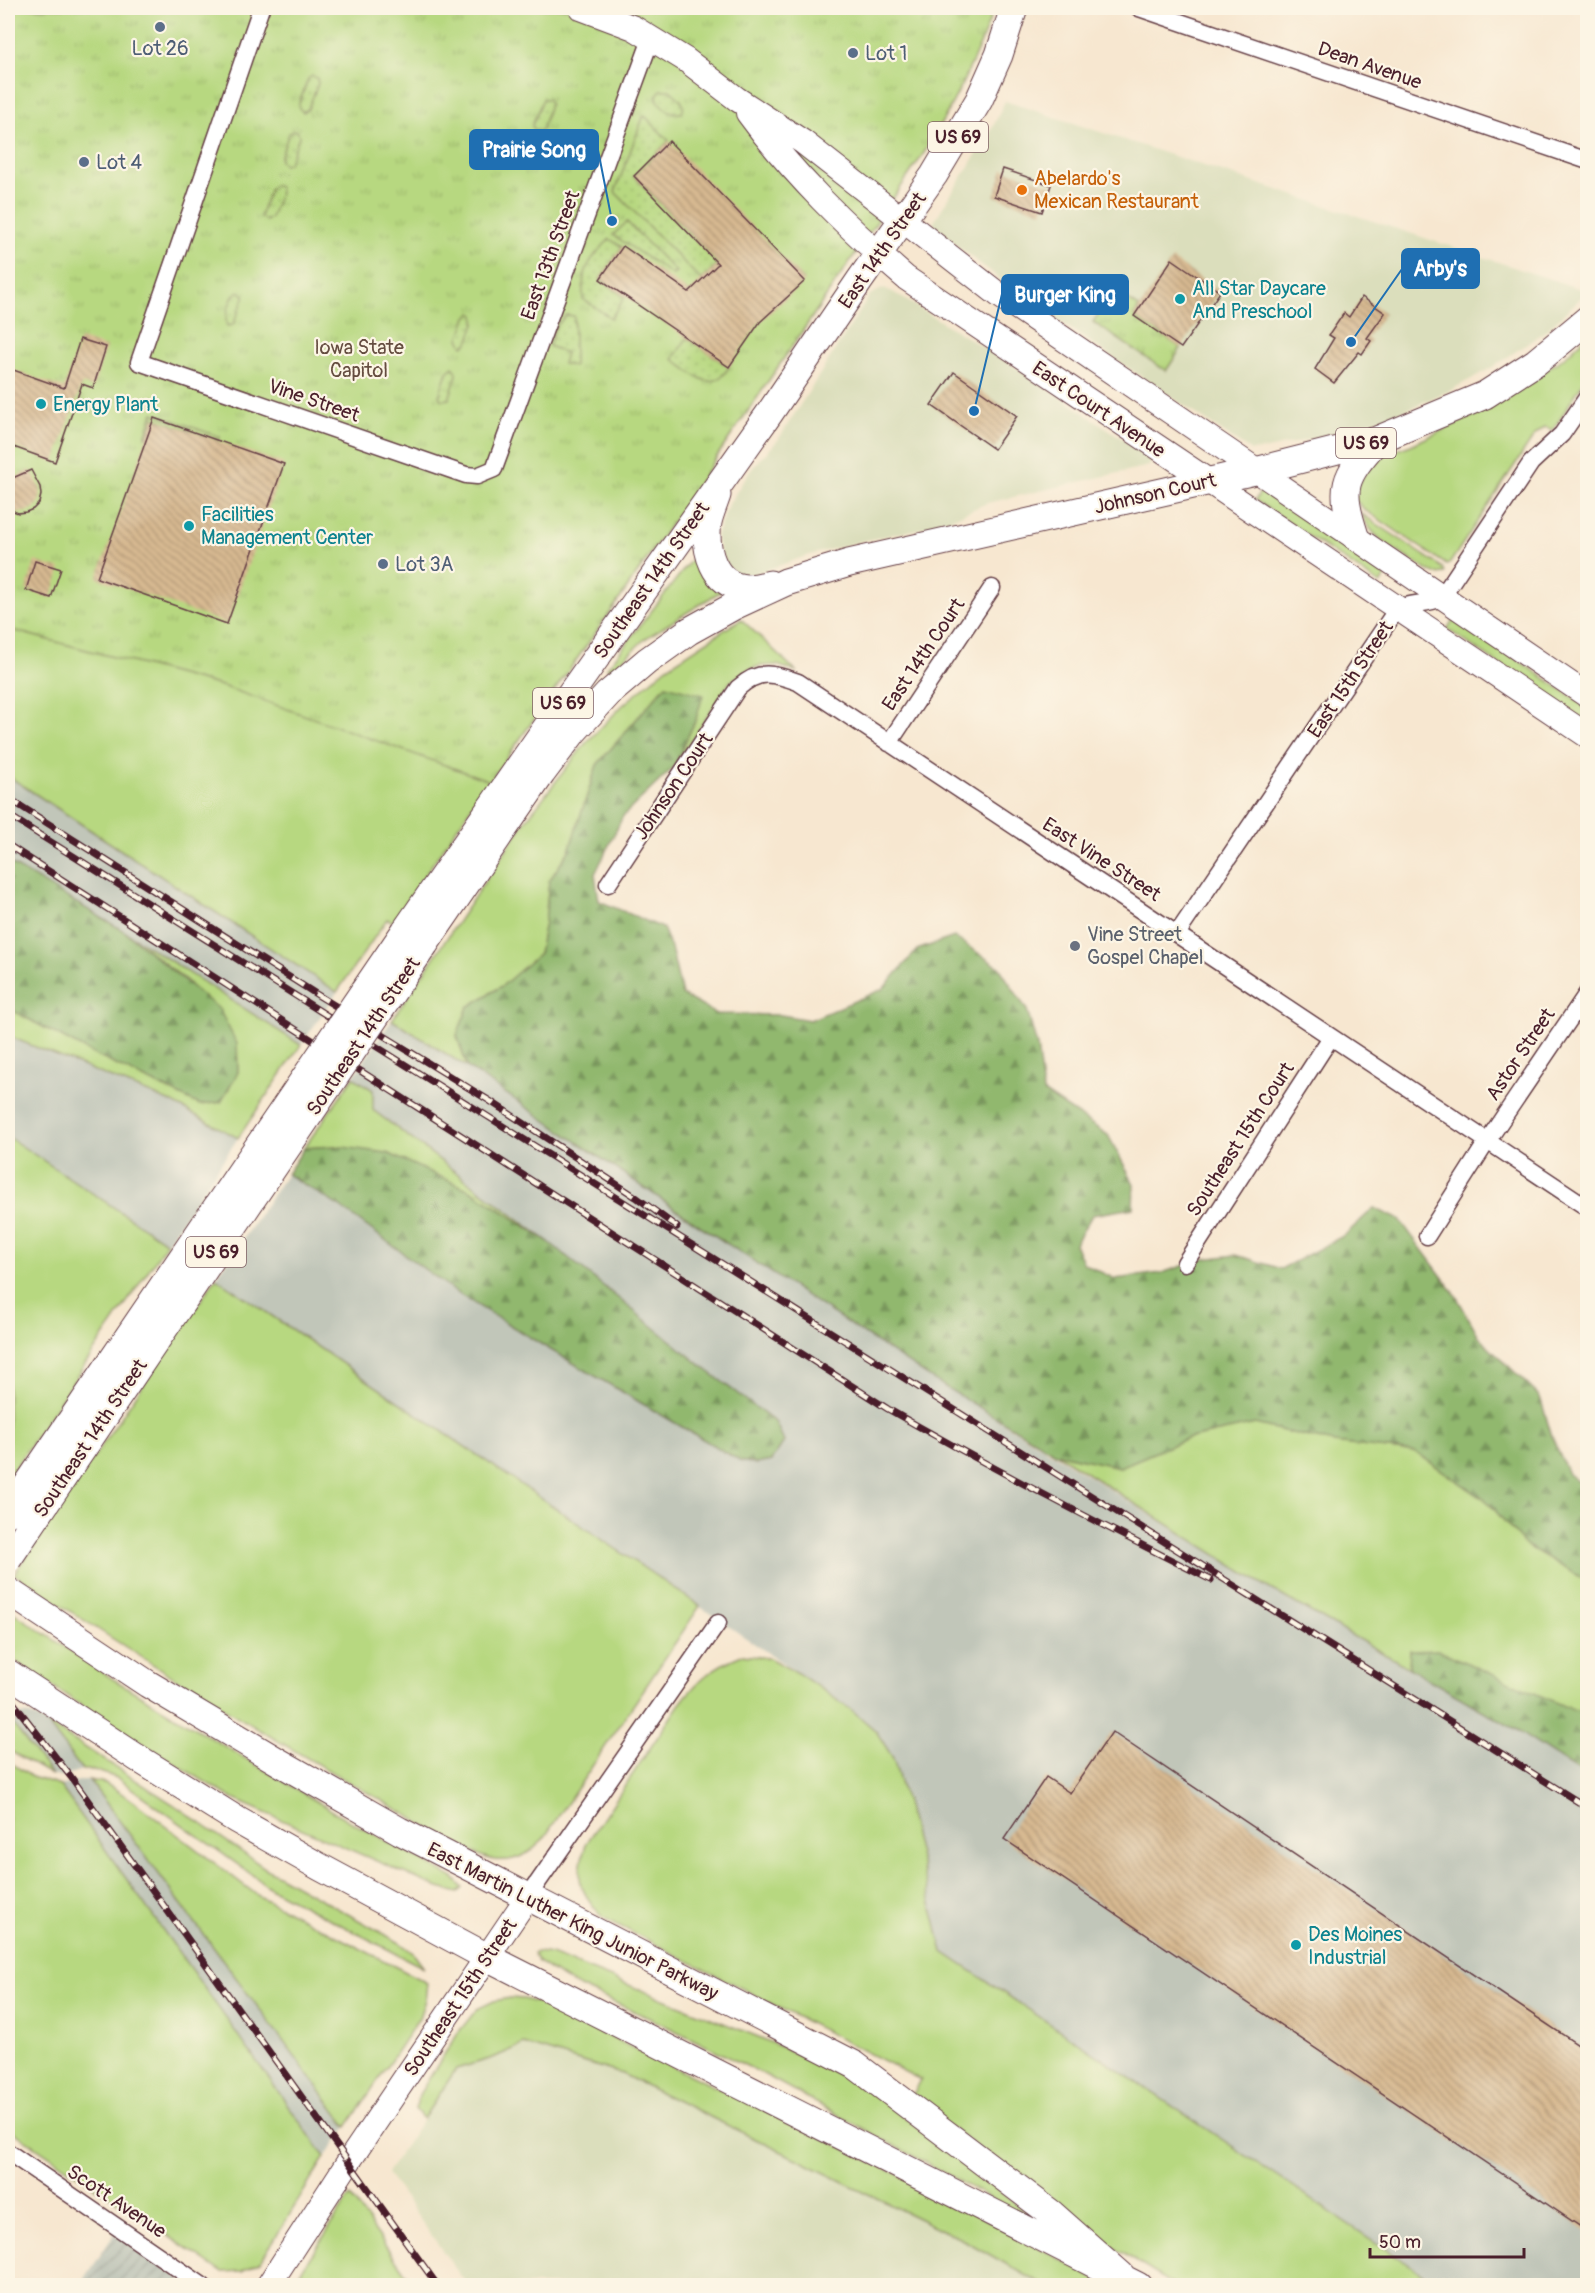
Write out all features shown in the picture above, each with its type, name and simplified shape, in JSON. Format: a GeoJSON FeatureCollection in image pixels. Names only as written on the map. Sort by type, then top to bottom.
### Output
{"type":"FeatureCollection","features":[{"type":"Feature","properties":{"kind":"main road","name":"East 14th Street"},"geometry":{"type":"LineString","coordinates":[[723,477],[946,157],[979,100],[999,55],[1014,8]]}},
{"type":"Feature","properties":{"kind":"main road","name":"Johnson Court"},"geometry":{"type":"LineString","coordinates":[[786,582],[849,563],[924,548],[1377,440],[1485,395],[1536,362],[1587,319]]}},
{"type":"Feature","properties":{"kind":"main road"},"geometry":{"type":"LineString","coordinates":[[1355,536],[1345,501],[1346,488],[1355,465],[1377,440]]}},
{"type":"Feature","properties":{"kind":"main road"},"geometry":{"type":"LineString","coordinates":[[723,477],[708,521],[707,543],[714,568],[726,582],[745,588],[786,582]]}},
{"type":"Feature","properties":{"kind":"main road","name":"Southeast 14th Street"},"geometry":{"type":"LineString","coordinates":[[8,1559],[415,938],[723,477]]}},
{"type":"Feature","properties":{"kind":"main road","name":"Southeast 14th Street"},"geometry":{"type":"LineString","coordinates":[[8,1513],[415,938],[573,732],[608,694],[647,660],[689,631],[734,606],[786,582]]}},
{"type":"Feature","properties":{"kind":"main road","name":"East Martin Luther King Junior Parkway"},"geometry":{"type":"LineString","coordinates":[[8,1591],[148,1684],[279,1762],[400,1830],[527,1898],[855,2065],[1052,2214],[1129,2280]]}},
{"type":"Feature","properties":{"kind":"main road","name":"East Martin Luther King Junior Parkway"},"geometry":{"type":"LineString","coordinates":[[8,1673],[237,1820],[487,1957],[1129,2280]]}},
{"type":"Feature","properties":{"kind":"street","name":"Vine Street"},"geometry":{"type":"LineString","coordinates":[[261,8],[138,362],[455,471],[477,476]]}},
{"type":"Feature","properties":{"kind":"street","name":"East Court Avenue"},"geometry":{"type":"LineString","coordinates":[[581,8],[634,28],[686,60],[737,99],[803,142],[999,295],[1587,696]]}},
{"type":"Feature","properties":{"kind":"street","name":"Dean Avenue"},"geometry":{"type":"LineString","coordinates":[[1139,8],[1587,161]]}},
{"type":"Feature","properties":{"kind":"street","name":"East 13th Street"},"geometry":{"type":"LineString","coordinates":[[477,476],[494,469],[651,39]]}},
{"type":"Feature","properties":{"kind":"street","name":"East Court Avenue"},"geometry":{"type":"LineString","coordinates":[[737,99],[787,164],[878,254],[906,278],[1587,736]]}},
{"type":"Feature","properties":{"kind":"street"},"geometry":{"type":"LineString","coordinates":[[1441,598],[1531,463],[1562,434],[1587,396]]}},
{"type":"Feature","properties":{"kind":"street","name":"East 14th Court"},"geometry":{"type":"LineString","coordinates":[[889,743],[992,588]]}},
{"type":"Feature","properties":{"kind":"street","name":"East 15th Street"},"geometry":{"type":"LineString","coordinates":[[1177,934],[1397,609],[1441,598]]}},
{"type":"Feature","properties":{"kind":"street","name":"East Vine Street"},"geometry":{"type":"LineString","coordinates":[[738,688],[747,680],[763,674],[777,675],[798,682],[1587,1208]]}},
{"type":"Feature","properties":{"kind":"street","name":"Johnson Court"},"geometry":{"type":"LineString","coordinates":[[608,884],[738,688]]}},
{"type":"Feature","properties":{"kind":"street","name":"Astor Street"},"geometry":{"type":"LineString","coordinates":[[1426,1236],[1587,992]]}},
{"type":"Feature","properties":{"kind":"street","name":"Southeast 15th Court"},"geometry":{"type":"LineString","coordinates":[[1185,1263],[1331,1037]]}},
{"type":"Feature","properties":{"kind":"street","name":"Southeast 15th Street"},"geometry":{"type":"LineString","coordinates":[[268,2286],[349,2161],[527,1898],[718,1623]]}},
{"type":"Feature","properties":{"kind":"street","name":"Scott Avenue"},"geometry":{"type":"LineString","coordinates":[[8,2152],[203,2286]]}},
{"type":"Feature","properties":{"kind":"shaded area"},"geometry":{"type":"Polygon","coordinates":[[[1005,101],[1587,292],[1544,332],[1493,367],[1451,390],[1401,412],[1350,430],[1251,451],[1021,295],[934,228],[934,221],[990,133],[1005,101]]]}},
{"type":"Feature","properties":{"kind":"shaded area"},"geometry":{"type":"Polygon","coordinates":[[[882,289],[891,291],[1015,367],[1147,455],[1151,462],[1149,466],[987,503],[937,525],[858,542],[751,575],[736,573],[723,563],[716,536],[727,507],[749,472],[778,440],[870,295],[882,289]]]}},
{"type":"Feature","properties":{"kind":"shaded area"},"geometry":{"type":"Polygon","coordinates":[[[8,776],[337,992],[301,1045],[124,931],[8,862],[8,776]]]}},
{"type":"Feature","properties":{"kind":"shaded area"},"geometry":{"type":"Polygon","coordinates":[[[392,1020],[467,1067],[699,1225],[937,1382],[1265,1586],[1506,1724],[1587,1776],[1587,2285],[1439,2285],[943,1952],[907,1806],[876,1731],[853,1711],[216,1278],[287,1174],[339,1206],[457,1293],[544,1346],[770,1461],[783,1442],[776,1423],[549,1242],[373,1110],[373,1090],[353,1077],[392,1020]]]}},
{"type":"Feature","properties":{"kind":"shaded area"},"geometry":{"type":"Polygon","coordinates":[[[8,1036],[171,1102],[238,1138],[167,1243],[8,1137],[8,1036]]]}},
{"type":"Feature","properties":{"kind":"shaded area"},"geometry":{"type":"Polygon","coordinates":[[[8,1714],[30,1715],[47,1723],[82,1770],[62,1776],[52,1775],[8,1718],[8,1714]]]}},
{"type":"Feature","properties":{"kind":"shaded area"},"geometry":{"type":"Polygon","coordinates":[[[89,1780],[347,2127],[325,2157],[60,1786],[89,1780]]]}},
{"type":"Feature","properties":{"kind":"shaded area"},"geometry":{"type":"Polygon","coordinates":[[[524,2044],[622,2074],[971,2244],[1043,2285],[467,2285],[387,2173],[456,2069],[493,2058],[524,2044]]]}},
{"type":"Feature","properties":{"kind":"shaded area"},"geometry":{"type":"Polygon","coordinates":[[[115,2233],[192,2286],[80,2286],[115,2233]]]}},
{"type":"Feature","properties":{"kind":"green space","name":"Iowa State Capitol"},"geometry":{"type":"Polygon","coordinates":[[[8,8],[994,8],[963,82],[924,153],[614,607],[490,781],[222,686],[8,629],[8,8]]]}},
{"type":"Feature","properties":{"kind":"green space"},"geometry":{"type":"Polygon","coordinates":[[[312,76],[317,78],[318,84],[308,109],[303,112],[299,104],[308,79],[312,76]]]}},
{"type":"Feature","properties":{"kind":"green space"},"geometry":{"type":"Polygon","coordinates":[[[661,90],[670,90],[679,98],[683,103],[682,113],[669,111],[659,103],[657,95],[661,90]]]}},
{"type":"Feature","properties":{"kind":"green space"},"geometry":{"type":"Polygon","coordinates":[[[543,99],[548,99],[550,104],[539,132],[534,130],[532,125],[543,99]]]}},
{"type":"Feature","properties":{"kind":"green space"},"geometry":{"type":"Polygon","coordinates":[[[644,115],[669,141],[634,176],[718,264],[701,280],[615,192],[644,115]]]}},
{"type":"Feature","properties":{"kind":"green space"},"geometry":{"type":"Polygon","coordinates":[[[295,130],[299,137],[289,163],[284,165],[280,158],[289,133],[295,130]]]}},
{"type":"Feature","properties":{"kind":"green space"},"geometry":{"type":"Polygon","coordinates":[[[274,185],[279,187],[280,193],[271,218],[266,221],[261,214],[270,188],[274,185]]]}},
{"type":"Feature","properties":{"kind":"green space"},"geometry":{"type":"Polygon","coordinates":[[[627,222],[676,272],[673,275],[613,235],[627,222]]]}},
{"type":"Feature","properties":{"kind":"green space"},"geometry":{"type":"Polygon","coordinates":[[[610,239],[622,247],[600,279],[625,297],[611,318],[583,299],[585,272],[588,265],[610,239]]]}},
{"type":"Feature","properties":{"kind":"green space"},"geometry":{"type":"Polygon","coordinates":[[[834,285],[614,607],[489,781],[393,922],[387,919],[337,992],[8,776],[8,629],[222,686],[834,285]]]}},
{"type":"Feature","properties":{"kind":"green space"},"geometry":{"type":"Polygon","coordinates":[[[238,291],[244,295],[244,298],[233,325],[227,326],[228,307],[238,291]]]}},
{"type":"Feature","properties":{"kind":"green space"},"geometry":{"type":"Polygon","coordinates":[[[1127,299],[1139,307],[1134,316],[1181,348],[1166,371],[1093,322],[1105,304],[1127,299]]]}},
{"type":"Feature","properties":{"kind":"green space"},"geometry":{"type":"Polygon","coordinates":[[[472,313],[475,315],[475,323],[468,343],[463,346],[459,339],[467,317],[472,313]]]}},
{"type":"Feature","properties":{"kind":"green space"},"geometry":{"type":"Polygon","coordinates":[[[566,315],[574,316],[574,366],[563,364],[566,353],[549,346],[556,326],[566,315]]]}},
{"type":"Feature","properties":{"kind":"green space"},"geometry":{"type":"Polygon","coordinates":[[[1587,336],[1587,376],[1553,430],[1545,427],[1534,436],[1450,563],[1447,565],[1365,510],[1354,499],[1356,487],[1375,458],[1411,445],[1475,415],[1566,356],[1587,336]]]}},
{"type":"Feature","properties":{"kind":"green space"},"geometry":{"type":"Polygon","coordinates":[[[687,338],[729,367],[722,376],[716,380],[702,379],[673,359],[687,338]]]}},
{"type":"Feature","properties":{"kind":"green space"},"geometry":{"type":"Polygon","coordinates":[[[453,367],[457,375],[449,399],[442,400],[439,396],[447,372],[453,367]]]}},
{"type":"Feature","properties":{"kind":"green space"},"geometry":{"type":"Polygon","coordinates":[[[153,413],[220,437],[219,441],[154,418],[147,437],[145,437],[153,413]]]}},
{"type":"Feature","properties":{"kind":"green space"},"geometry":{"type":"Polygon","coordinates":[[[1262,489],[1388,573],[1380,584],[1255,500],[1262,489]]]}},
{"type":"Feature","properties":{"kind":"green space"},"geometry":{"type":"Polygon","coordinates":[[[1362,514],[1443,568],[1445,573],[1436,574],[1427,570],[1381,540],[1366,524],[1362,514]]]}},
{"type":"Feature","properties":{"kind":"green space"},"geometry":{"type":"Polygon","coordinates":[[[695,555],[704,571],[723,590],[646,638],[610,671],[607,668],[695,555]]]}},
{"type":"Feature","properties":{"kind":"green space"},"geometry":{"type":"Polygon","coordinates":[[[1455,617],[1587,707],[1587,724],[1447,629],[1455,617]]]}},
{"type":"Feature","properties":{"kind":"green space"},"geometry":{"type":"Polygon","coordinates":[[[741,619],[797,672],[777,665],[760,666],[747,670],[730,682],[673,768],[696,719],[666,685],[597,765],[569,851],[549,881],[539,955],[502,986],[468,1007],[457,1036],[467,1067],[392,1020],[526,820],[585,744],[622,706],[666,668],[741,619]]]}},
{"type":"Feature","properties":{"kind":"green space"},"geometry":{"type":"Polygon","coordinates":[[[666,685],[703,695],[696,719],[673,768],[623,816],[595,874],[599,901],[663,928],[671,948],[682,995],[716,1014],[781,1015],[810,1020],[883,989],[917,950],[954,937],[999,967],[1027,1010],[1037,1046],[1043,1092],[1108,1135],[1134,1184],[1133,1208],[1092,1215],[1075,1244],[1084,1264],[1115,1279],[1162,1273],[1203,1259],[1236,1255],[1281,1269],[1345,1235],[1374,1208],[1400,1220],[1455,1294],[1480,1338],[1540,1397],[1552,1437],[1568,1474],[1587,1489],[1587,1581],[1524,1544],[1488,1502],[1415,1452],[1334,1443],[1255,1424],[1186,1439],[1120,1467],[1055,1453],[937,1382],[699,1225],[467,1067],[457,1035],[468,1007],[502,986],[539,954],[549,881],[569,851],[597,765],[666,685]]]}},
{"type":"Feature","properties":{"kind":"green space"},"geometry":{"type":"Polygon","coordinates":[[[8,862],[124,931],[219,1009],[237,1044],[238,1072],[221,1102],[200,1105],[95,1055],[8,1008],[8,862]]]}},
{"type":"Feature","properties":{"kind":"green space"},"geometry":{"type":"Polygon","coordinates":[[[124,931],[301,1045],[238,1138],[171,1102],[8,1036],[8,1008],[95,1055],[200,1105],[221,1102],[238,1072],[237,1044],[187,981],[124,931]]]}},
{"type":"Feature","properties":{"kind":"green space"},"geometry":{"type":"Polygon","coordinates":[[[353,1077],[373,1090],[373,1110],[549,1242],[472,1191],[335,1146],[304,1148],[353,1077]]]}},
{"type":"Feature","properties":{"kind":"green space"},"geometry":{"type":"Polygon","coordinates":[[[8,1137],[167,1243],[8,1478],[8,1137]]]}},
{"type":"Feature","properties":{"kind":"green space"},"geometry":{"type":"Polygon","coordinates":[[[335,1146],[387,1153],[472,1191],[549,1242],[776,1423],[784,1442],[771,1461],[756,1464],[740,1461],[544,1346],[457,1293],[339,1206],[287,1174],[304,1148],[335,1146]]]}},
{"type":"Feature","properties":{"kind":"green space"},"geometry":{"type":"Polygon","coordinates":[[[216,1278],[700,1606],[544,1838],[523,1855],[510,1860],[496,1860],[445,1838],[202,1695],[14,1574],[216,1278]]]}},
{"type":"Feature","properties":{"kind":"green space"},"geometry":{"type":"Polygon","coordinates":[[[1255,1424],[1334,1443],[1415,1452],[1488,1502],[1524,1544],[1587,1581],[1587,1712],[1575,1712],[1410,1651],[1409,1668],[1265,1586],[1055,1453],[1120,1467],[1186,1439],[1255,1424]]]}},
{"type":"Feature","properties":{"kind":"green space"},"geometry":{"type":"Polygon","coordinates":[[[8,1609],[113,1679],[346,1819],[454,1878],[463,1888],[458,1893],[439,1888],[233,1799],[85,1708],[8,1656],[8,1609]]]}},
{"type":"Feature","properties":{"kind":"green space"},"geometry":{"type":"Polygon","coordinates":[[[1438,1650],[1575,1711],[1587,1712],[1587,1776],[1506,1724],[1409,1668],[1410,1651],[1438,1650]]]}},
{"type":"Feature","properties":{"kind":"green space"},"geometry":{"type":"Polygon","coordinates":[[[742,1655],[769,1658],[799,1674],[853,1711],[876,1731],[893,1758],[943,1952],[1439,2285],[1174,2285],[1103,2241],[911,2098],[921,2080],[602,1917],[583,1890],[581,1883],[580,1867],[586,1844],[686,1696],[714,1669],[742,1655]]]}},
{"type":"Feature","properties":{"kind":"green space"},"geometry":{"type":"Polygon","coordinates":[[[8,1718],[52,1775],[8,1750],[8,1718]]]}},
{"type":"Feature","properties":{"kind":"green space"},"geometry":{"type":"Polygon","coordinates":[[[47,1723],[173,1804],[265,1868],[400,1943],[413,1953],[424,1968],[272,1889],[117,1778],[94,1770],[82,1770],[47,1723]]]}},
{"type":"Feature","properties":{"kind":"green space"},"geometry":{"type":"Polygon","coordinates":[[[8,1761],[32,1777],[60,1786],[325,2157],[261,2261],[243,2271],[222,2272],[8,2128],[8,1761]]]}},
{"type":"Feature","properties":{"kind":"green space"},"geometry":{"type":"Polygon","coordinates":[[[89,1780],[105,1783],[129,1798],[257,1895],[427,1983],[425,2000],[419,2018],[347,2127],[89,1780]]]}},
{"type":"Feature","properties":{"kind":"green space"},"geometry":{"type":"Polygon","coordinates":[[[533,1953],[551,1954],[761,2038],[832,2070],[886,2102],[1052,2232],[767,2076],[660,2023],[571,1983],[538,1962],[533,1953]]]}},
{"type":"Feature","properties":{"kind":"green space"},"geometry":{"type":"Polygon","coordinates":[[[509,1998],[541,2004],[897,2174],[1106,2285],[1043,2285],[971,2244],[622,2074],[524,2044],[493,2058],[456,2069],[423,2119],[415,2109],[420,2093],[457,2034],[477,2009],[494,2001],[509,1998]]]}},
{"type":"Feature","properties":{"kind":"green space"},"geometry":{"type":"Polygon","coordinates":[[[350,2196],[414,2285],[292,2285],[350,2196]]]}},
{"type":"Feature","properties":{"kind":"building"},"geometry":{"type":"Polygon","coordinates":[[[669,141],[805,281],[760,322],[729,367],[600,279],[623,246],[689,292],[718,264],[634,176],[669,141]]]}},
{"type":"Feature","properties":{"kind":"building","name":"Abelardo's Mexican Restaurant"},"geometry":{"type":"Polygon","coordinates":[[[1003,169],[1051,185],[1042,212],[994,196],[1003,169]]]}},
{"type":"Feature","properties":{"kind":"building","name":"All Star Daycare And Preschool"},"geometry":{"type":"Polygon","coordinates":[[[1172,259],[1220,292],[1181,348],[1134,316],[1172,259]]]}},
{"type":"Feature","properties":{"kind":"building"},"geometry":{"type":"Polygon","coordinates":[[[1362,297],[1385,313],[1367,338],[1371,341],[1362,354],[1359,352],[1334,383],[1315,369],[1334,338],[1329,335],[1344,313],[1349,317],[1362,297]]]}},
{"type":"Feature","properties":{"kind":"building","name":"Energy Plant"},"geometry":{"type":"Polygon","coordinates":[[[80,339],[106,347],[93,388],[82,384],[55,462],[8,445],[8,368],[64,388],[80,339]]]}},
{"type":"Feature","properties":{"kind":"building"},"geometry":{"type":"Polygon","coordinates":[[[954,372],[1017,416],[994,449],[931,405],[954,372]]]}},
{"type":"Feature","properties":{"kind":"building","name":"Facilities Management Center"},"geometry":{"type":"Polygon","coordinates":[[[154,418],[284,464],[227,624],[97,578],[154,418]]]}},
{"type":"Feature","properties":{"kind":"building"},"geometry":{"type":"Polygon","coordinates":[[[31,470],[40,487],[39,503],[33,509],[18,513],[8,507],[8,480],[31,470]]]}},
{"type":"Feature","properties":{"kind":"building"},"geometry":{"type":"Polygon","coordinates":[[[35,561],[61,569],[51,598],[26,590],[35,561]]]}},
{"type":"Feature","properties":{"kind":"building","name":"Des Moines Industrial"},"geometry":{"type":"Polygon","coordinates":[[[1112,1732],[1587,2051],[1587,2231],[1004,1839],[1046,1777],[1070,1793],[1112,1732]]]}},
{"type":"Feature","properties":{"kind":"railway"},"geometry":{"type":"LineString","coordinates":[[8,798],[316,994],[490,1101],[636,1197],[677,1227]]}},
{"type":"Feature","properties":{"kind":"railway"},"geometry":{"type":"LineString","coordinates":[[8,815],[1588,1808]]}},
{"type":"Feature","properties":{"kind":"railway"},"geometry":{"type":"LineString","coordinates":[[8,845],[888,1409],[1089,1518],[1211,1580]]}},
{"type":"Feature","properties":{"kind":"railway"},"geometry":{"type":"LineString","coordinates":[[8,1696],[71,1777],[438,2286]]}},
{"type":"Feature","properties":{"kind":"place","name":"Lot 26"},"geometry":{"type":"Point","coordinates":[160,27]}},
{"type":"Feature","properties":{"kind":"place","name":"Lot 1"},"geometry":{"type":"Point","coordinates":[853,53]}},
{"type":"Feature","properties":{"kind":"place","name":"Lot 4"},"geometry":{"type":"Point","coordinates":[84,162]}},
{"type":"Feature","properties":{"kind":"place","name":"Abelardo's Mexican Restaurant"},"geometry":{"type":"Point","coordinates":[1022,190]}},
{"type":"Feature","properties":{"kind":"place","name":"Prairie Song"},"geometry":{"type":"Point","coordinates":[612,221]}},
{"type":"Feature","properties":{"kind":"place","name":"All Star Daycare And Preschool"},"geometry":{"type":"Point","coordinates":[1180,299]}},
{"type":"Feature","properties":{"kind":"place","name":"Arby's"},"geometry":{"type":"Point","coordinates":[1351,342]}},
{"type":"Feature","properties":{"kind":"place","name":"Energy Plant"},"geometry":{"type":"Point","coordinates":[41,404]}},
{"type":"Feature","properties":{"kind":"place","name":"Burger King"},"geometry":{"type":"Point","coordinates":[974,411]}},
{"type":"Feature","properties":{"kind":"place","name":"Facilities Management Center"},"geometry":{"type":"Point","coordinates":[189,526]}},
{"type":"Feature","properties":{"kind":"place","name":"Lot 3A"},"geometry":{"type":"Point","coordinates":[383,564]}},
{"type":"Feature","properties":{"kind":"place","name":"Vine Street Gospel Chapel"},"geometry":{"type":"Point","coordinates":[1075,946]}},
{"type":"Feature","properties":{"kind":"place","name":"Des Moines Industrial"},"geometry":{"type":"Point","coordinates":[1296,1945]}}]}
